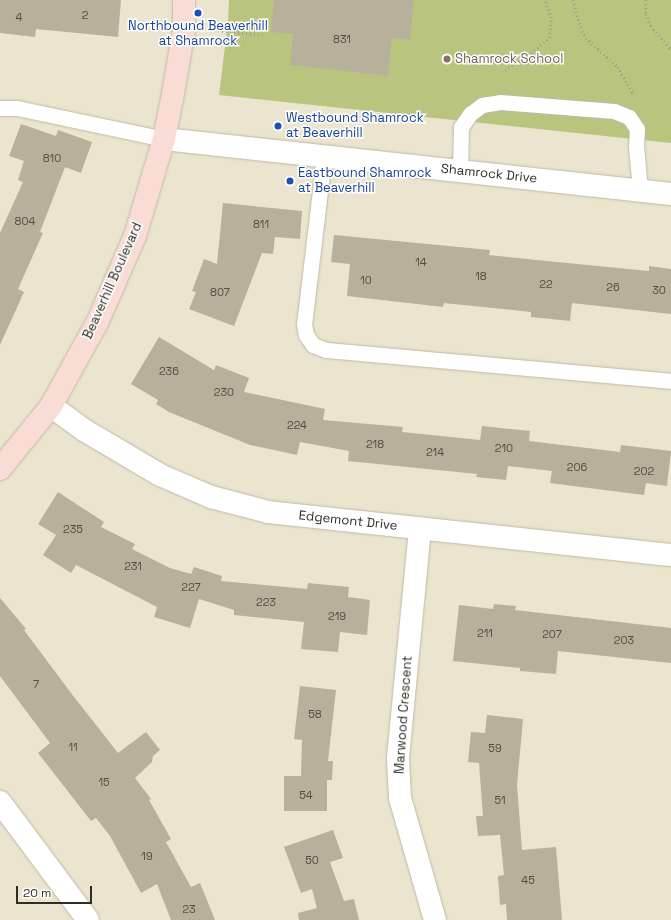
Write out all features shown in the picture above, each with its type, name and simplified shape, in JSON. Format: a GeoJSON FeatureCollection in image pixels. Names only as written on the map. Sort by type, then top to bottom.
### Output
{"type":"FeatureCollection","features":[{"type":"Feature","properties":{"kind":"street","name":"Beaverhill Boulevard"},"geometry":{"type":"LineString","coordinates":[[0,469],[51,406],[98,321],[135,236],[164,139],[184,29],[184,0]]}},
{"type":"Feature","properties":{"kind":"street","name":"Shamrock Drive"},"geometry":{"type":"LineString","coordinates":[[164,139],[671,194]]}},
{"type":"Feature","properties":{"kind":"street","name":"Edgemont Drive"},"geometry":{"type":"LineString","coordinates":[[51,406],[84,430],[160,475],[211,497],[268,512],[671,555]]}},
{"type":"Feature","properties":{"kind":"street","name":"Marwood Crescent"},"geometry":{"type":"LineString","coordinates":[[420,529],[398,759],[400,798],[435,920]]}},
{"type":"Feature","properties":{"kind":"street"},"geometry":{"type":"LineString","coordinates":[[0,802],[88,920]]}},
{"type":"Feature","properties":{"kind":"lane"},"geometry":{"type":"LineString","coordinates":[[460,171],[461,128],[470,114],[482,105],[500,102],[614,111],[629,117],[637,129],[636,146],[640,190]]}},
{"type":"Feature","properties":{"kind":"lane"},"geometry":{"type":"LineString","coordinates":[[0,108],[17,108],[164,139]]}},
{"type":"Feature","properties":{"kind":"lane"},"geometry":{"type":"LineString","coordinates":[[324,157],[304,324],[306,335],[313,345],[326,350],[671,381]]}},
{"type":"Feature","properties":{"kind":"path"},"geometry":{"type":"LineString","coordinates":[[505,70],[531,53],[549,38],[551,18],[545,0]]}},
{"type":"Feature","properties":{"kind":"path"},"geometry":{"type":"LineString","coordinates":[[573,0],[577,8],[582,31],[586,38],[618,67],[633,93],[629,117]]}},
{"type":"Feature","properties":{"kind":"path"},"geometry":{"type":"LineString","coordinates":[[646,0],[646,14],[651,26],[671,50]]}},
{"type":"Feature","properties":{"kind":"path"},"geometry":{"type":"LineString","coordinates":[[218,30],[263,35]]}},
{"type":"Feature","properties":{"kind":"green space","name":"Shamrock School"},"geometry":{"type":"Polygon","coordinates":[[[229,0],[671,0],[671,143],[219,95],[228,22],[229,0]]]}},
{"type":"Feature","properties":{"kind":"building"},"geometry":{"type":"Polygon","coordinates":[[[0,0],[121,0],[118,37],[36,29],[35,37],[0,33],[0,0]]]}},
{"type":"Feature","properties":{"kind":"building"},"geometry":{"type":"Polygon","coordinates":[[[274,0],[414,0],[410,40],[392,38],[388,76],[290,65],[293,34],[271,32],[274,0]]]}},
{"type":"Feature","properties":{"kind":"building"},"geometry":{"type":"Polygon","coordinates":[[[21,124],[56,136],[58,130],[92,142],[81,173],[65,167],[40,232],[43,233],[18,289],[24,292],[0,345],[0,233],[23,182],[18,180],[24,161],[9,156],[21,124]]]}},
{"type":"Feature","properties":{"kind":"building"},"geometry":{"type":"Polygon","coordinates":[[[223,203],[302,211],[300,239],[275,237],[273,254],[262,253],[234,326],[189,309],[196,292],[192,291],[204,259],[217,264],[223,203]]]}},
{"type":"Feature","properties":{"kind":"building"},"geometry":{"type":"Polygon","coordinates":[[[334,235],[490,250],[489,255],[536,260],[649,271],[649,266],[671,269],[671,314],[572,303],[570,321],[531,317],[531,312],[444,303],[443,307],[347,296],[350,264],[331,262],[334,235]]]}},
{"type":"Feature","properties":{"kind":"building"},"geometry":{"type":"Polygon","coordinates":[[[159,337],[214,370],[216,365],[249,378],[244,392],[325,409],[323,420],[403,427],[402,432],[480,440],[482,426],[530,431],[529,441],[620,452],[621,445],[671,451],[667,486],[646,483],[644,495],[550,483],[552,471],[508,466],[506,480],[476,477],[477,474],[348,461],[349,451],[300,442],[297,455],[250,445],[169,412],[156,404],[158,400],[131,384],[159,337]]]}},
{"type":"Feature","properties":{"kind":"building"},"geometry":{"type":"Polygon","coordinates":[[[58,492],[104,522],[101,527],[135,544],[132,549],[170,568],[191,574],[194,567],[222,576],[221,581],[307,589],[308,583],[349,587],[348,597],[370,600],[367,635],[340,632],[338,652],[301,649],[304,622],[234,615],[234,610],[199,599],[190,628],[154,617],[157,607],[76,565],[71,573],[43,555],[56,535],[38,524],[58,492]]]}},
{"type":"Feature","properties":{"kind":"building"},"geometry":{"type":"Polygon","coordinates":[[[0,598],[26,629],[24,630],[118,753],[146,732],[160,750],[153,756],[152,762],[135,778],[151,799],[149,800],[171,839],[166,842],[191,887],[200,883],[215,920],[171,920],[157,884],[141,893],[110,836],[96,818],[91,821],[38,753],[50,743],[0,676],[0,598]]]}},
{"type":"Feature","properties":{"kind":"building"},"geometry":{"type":"Polygon","coordinates":[[[494,604],[516,606],[515,610],[671,628],[671,663],[558,651],[556,674],[520,671],[520,668],[453,661],[459,605],[493,609],[494,604]]]}},
{"type":"Feature","properties":{"kind":"building"},"geometry":{"type":"Polygon","coordinates":[[[300,686],[336,690],[328,761],[333,761],[332,780],[327,780],[327,811],[284,811],[284,776],[301,776],[302,740],[294,739],[300,686]]]}},
{"type":"Feature","properties":{"kind":"building"},"geometry":{"type":"Polygon","coordinates":[[[487,715],[523,719],[517,785],[522,850],[556,847],[562,920],[507,920],[506,904],[500,905],[498,876],[504,875],[500,835],[478,836],[476,816],[483,816],[479,763],[468,762],[471,732],[485,733],[487,715]]]}},
{"type":"Feature","properties":{"kind":"building"},"geometry":{"type":"Polygon","coordinates":[[[333,830],[343,858],[330,862],[344,901],[354,899],[359,920],[299,920],[298,913],[317,908],[312,889],[301,893],[284,847],[333,830]]]}},
{"type":"Feature","properties":{"kind":"place","name":"Northbound Beaverhill at Shamrock"},"geometry":{"type":"Point","coordinates":[198,13]}},
{"type":"Feature","properties":{"kind":"place","name":"Shamrock School"},"geometry":{"type":"Point","coordinates":[447,59]}},
{"type":"Feature","properties":{"kind":"place","name":"Westbound Shamrock at Beaverhill"},"geometry":{"type":"Point","coordinates":[278,126]}},
{"type":"Feature","properties":{"kind":"place","name":"Eastbound Shamrock at Beaverhill"},"geometry":{"type":"Point","coordinates":[290,181]}}]}
